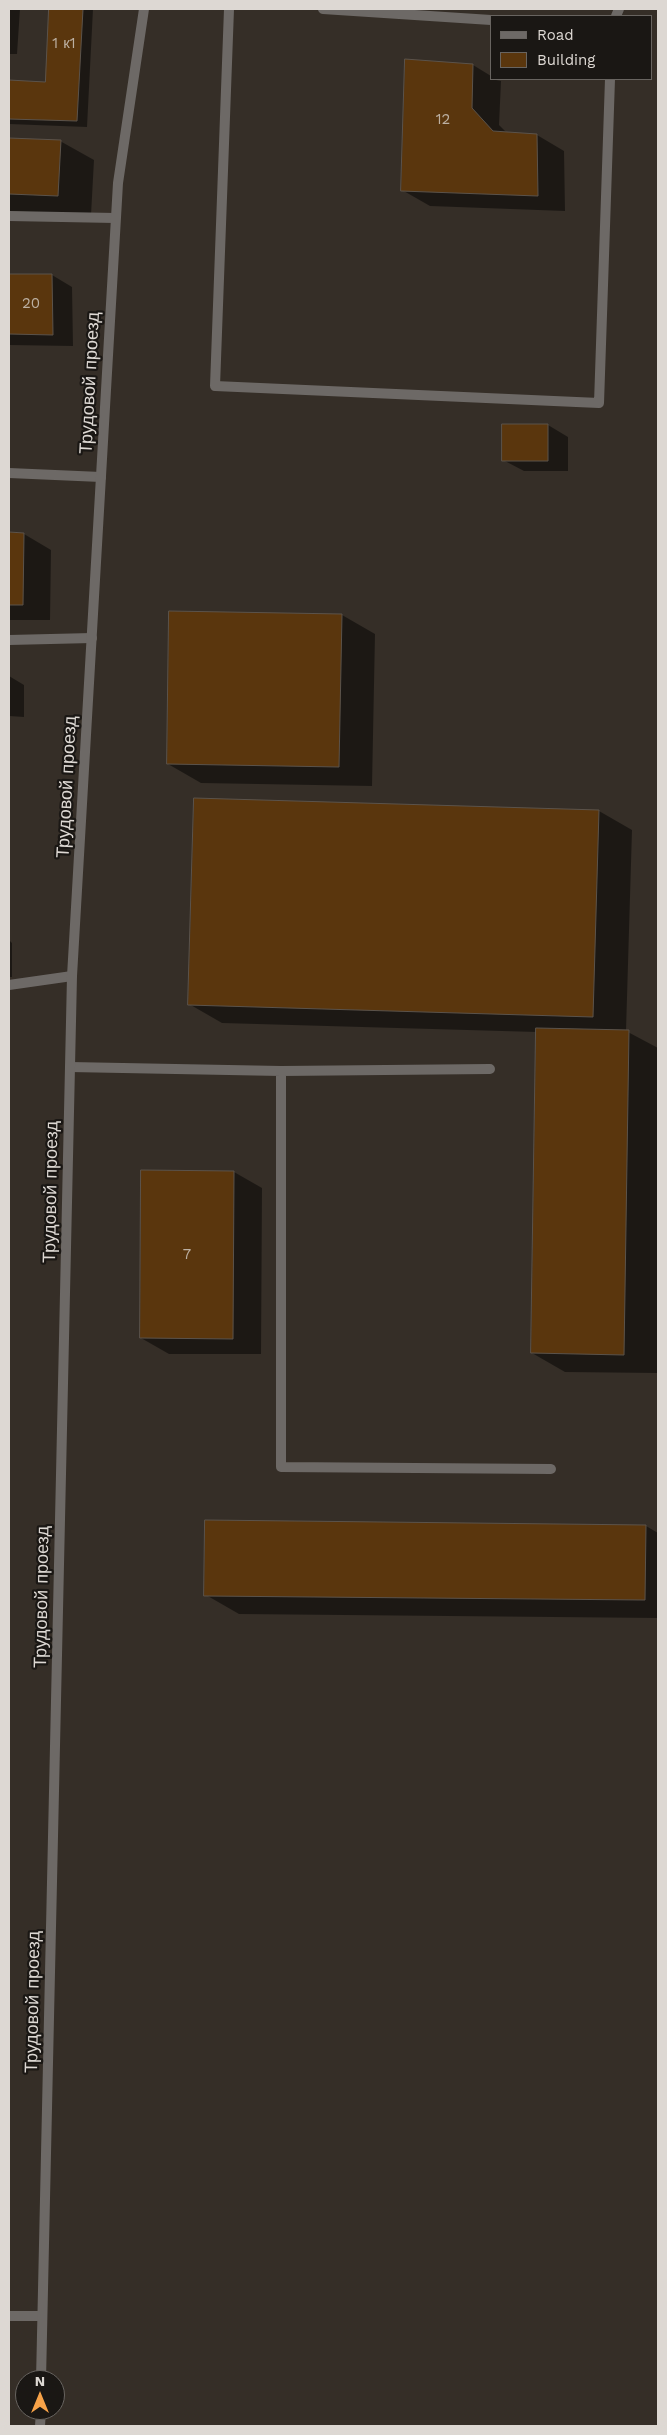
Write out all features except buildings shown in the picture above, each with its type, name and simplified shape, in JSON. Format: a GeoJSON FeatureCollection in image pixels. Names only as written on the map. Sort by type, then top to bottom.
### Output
{"type":"FeatureCollection","features":[{"type":"Feature","properties":{"kind":"street","name":"Трудовой проезд"},"geometry":{"type":"LineString","coordinates":[[41,2370],[72,976],[115,218],[118,183],[144,9]]}},
{"type":"Feature","properties":{"kind":"street"},"geometry":{"type":"LineString","coordinates":[[229,9],[215,386],[600,403],[610,80]]}},
{"type":"Feature","properties":{"kind":"street"},"geometry":{"type":"LineString","coordinates":[[323,9],[490,20]]}},
{"type":"Feature","properties":{"kind":"street"},"geometry":{"type":"LineString","coordinates":[[9,216],[115,218]]}},
{"type":"Feature","properties":{"kind":"street"},"geometry":{"type":"LineString","coordinates":[[9,473],[101,477]]}},
{"type":"Feature","properties":{"kind":"street"},"geometry":{"type":"LineString","coordinates":[[9,640],[92,638]]}},
{"type":"Feature","properties":{"kind":"street"},"geometry":{"type":"LineString","coordinates":[[9,985],[72,976]]}},
{"type":"Feature","properties":{"kind":"street"},"geometry":{"type":"LineString","coordinates":[[70,1067],[282,1071],[490,1069]]}},
{"type":"Feature","properties":{"kind":"street"},"geometry":{"type":"LineString","coordinates":[[282,1071],[282,1467],[551,1470]]}},
{"type":"Feature","properties":{"kind":"street"},"geometry":{"type":"LineString","coordinates":[[9,2316],[42,2316]]}}]}
